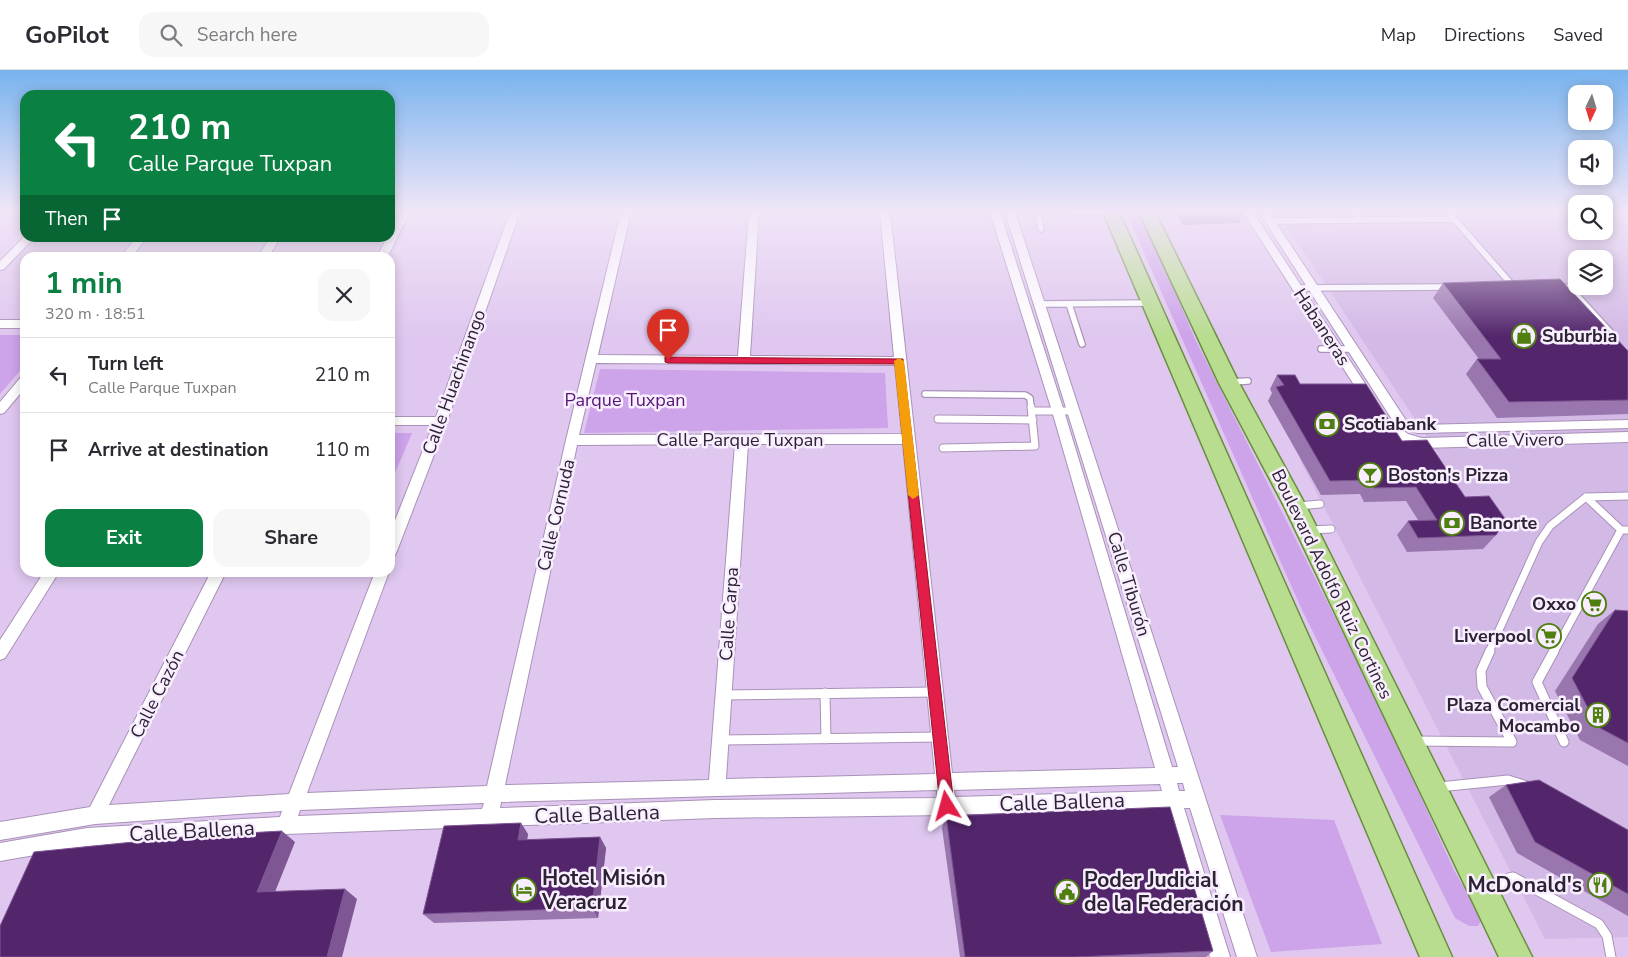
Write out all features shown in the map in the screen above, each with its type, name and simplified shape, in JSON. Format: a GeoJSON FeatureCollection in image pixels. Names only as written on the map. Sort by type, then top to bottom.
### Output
{"type":"FeatureCollection","features":[{"type":"Feature","properties":{"kind":"main road"},"geometry":{"type":"LineString","coordinates":[[1129,253],[1436,957]]}},
{"type":"Feature","properties":{"kind":"main road","name":"Boulevard Adolfo Ruiz Cortines"},"geometry":{"type":"LineString","coordinates":[[1166,253],[1177,276],[1238,382],[1295,506],[1516,957]]}},
{"type":"Feature","properties":{"kind":"main road"},"geometry":{"type":"LineString","coordinates":[[1173,253],[1177,276]]}},
{"type":"Feature","properties":{"kind":"street"},"geometry":{"type":"LineString","coordinates":[[0,267],[14,253]]}},
{"type":"Feature","properties":{"kind":"street","name":"Calle Huachinango"},"geometry":{"type":"LineString","coordinates":[[395,538],[440,421],[500,253]]}},
{"type":"Feature","properties":{"kind":"street","name":"Calle Cornuda"},"geometry":{"type":"LineString","coordinates":[[489,818],[572,440],[616,253]]}},
{"type":"Feature","properties":{"kind":"street"},"geometry":{"type":"LineString","coordinates":[[744,360],[751,253]]}},
{"type":"Feature","properties":{"kind":"street"},"geometry":{"type":"LineString","coordinates":[[889,253],[947,806]]}},
{"type":"Feature","properties":{"kind":"street","name":"Calle Tiburón"},"geometry":{"type":"LineString","coordinates":[[1008,253],[1058,412],[1220,957]]}},
{"type":"Feature","properties":{"kind":"street","name":"Calle Tiburón"},"geometry":{"type":"LineString","coordinates":[[1024,253],[1135,601],[1195,798],[1247,957]]}},
{"type":"Feature","properties":{"kind":"street","name":"Habaneras"},"geometry":{"type":"LineString","coordinates":[[1274,253],[1378,413],[1390,428],[1403,431]]}},
{"type":"Feature","properties":{"kind":"street","name":"Habaneras"},"geometry":{"type":"LineString","coordinates":[[1291,253],[1354,349],[1403,431]]}},
{"type":"Feature","properties":{"kind":"street"},"geometry":{"type":"LineString","coordinates":[[1276,256],[1293,256]]}},
{"type":"Feature","properties":{"kind":"street"},"geometry":{"type":"LineString","coordinates":[[0,324],[20,324]]}},
{"type":"Feature","properties":{"kind":"street"},"geometry":{"type":"LineString","coordinates":[[592,359],[900,361]]}},
{"type":"Feature","properties":{"kind":"street"},"geometry":{"type":"LineString","coordinates":[[0,410],[20,386]]}},
{"type":"Feature","properties":{"kind":"street"},"geometry":{"type":"LineString","coordinates":[[395,421],[440,421]]}},
{"type":"Feature","properties":{"kind":"street","name":"Calle Vivero"},"geometry":{"type":"LineString","coordinates":[[1403,431],[1418,429],[1628,424]]}},
{"type":"Feature","properties":{"kind":"street"},"geometry":{"type":"LineString","coordinates":[[1543,426],[1554,439]]}},
{"type":"Feature","properties":{"kind":"street","name":"Calle Vivero"},"geometry":{"type":"LineString","coordinates":[[1403,431],[1422,443],[1628,437]]}},
{"type":"Feature","properties":{"kind":"street","name":"Calle Parque Tuxpan"},"geometry":{"type":"LineString","coordinates":[[572,440],[908,439]]}},
{"type":"Feature","properties":{"kind":"street","name":"Calle Carpa"},"geometry":{"type":"LineString","coordinates":[[718,788],[742,440]]}},
{"type":"Feature","properties":{"kind":"street"},"geometry":{"type":"LineString","coordinates":[[395,512],[405,512]]}},
{"type":"Feature","properties":{"kind":"street"},"geometry":{"type":"LineString","coordinates":[[0,653],[49,577]]}},
{"type":"Feature","properties":{"kind":"street","name":"Calle Cazón"},"geometry":{"type":"LineString","coordinates":[[95,815],[216,577]]}},
{"type":"Feature","properties":{"kind":"street"},"geometry":{"type":"LineString","coordinates":[[286,825],[380,577]]}},
{"type":"Feature","properties":{"kind":"street"},"geometry":{"type":"LineString","coordinates":[[1115,602],[1135,601]]}},
{"type":"Feature","properties":{"kind":"street","name":"Calle Ballena"},"geometry":{"type":"LineString","coordinates":[[0,831],[95,815],[294,802],[494,794],[1188,775]]}},
{"type":"Feature","properties":{"kind":"street","name":"Calle Ballena"},"geometry":{"type":"LineString","coordinates":[[0,852],[87,837],[286,825],[715,809],[947,806],[1195,798]]}},
{"type":"Feature","properties":{"kind":"lane"},"geometry":{"type":"LineString","coordinates":[[1484,253],[1513,286]]}},
{"type":"Feature","properties":{"kind":"lane"},"geometry":{"type":"LineString","coordinates":[[1297,288],[1453,286]]}},
{"type":"Feature","properties":{"kind":"lane"},"geometry":{"type":"LineString","coordinates":[[1505,286],[1523,286]]}},
{"type":"Feature","properties":{"kind":"lane"},"geometry":{"type":"LineString","coordinates":[[1552,286],[1562,286],[1571,289],[1621,344]]}},
{"type":"Feature","properties":{"kind":"lane"},"geometry":{"type":"LineString","coordinates":[[1041,304],[1150,303]]}},
{"type":"Feature","properties":{"kind":"lane"},"geometry":{"type":"LineString","coordinates":[[1069,304],[1082,344]]}},
{"type":"Feature","properties":{"kind":"lane"},"geometry":{"type":"LineString","coordinates":[[1321,349],[1354,349]]}},
{"type":"Feature","properties":{"kind":"lane"},"geometry":{"type":"LineString","coordinates":[[925,394],[1025,395],[1030,398],[1036,443],[1033,447],[943,448]]}},
{"type":"Feature","properties":{"kind":"lane"},"geometry":{"type":"LineString","coordinates":[[1032,411],[1074,411]]}},
{"type":"Feature","properties":{"kind":"lane"},"geometry":{"type":"LineString","coordinates":[[938,419],[1033,420]]}},
{"type":"Feature","properties":{"kind":"lane"},"geometry":{"type":"LineString","coordinates":[[1409,741],[1512,742],[1482,687],[1481,671],[1539,542],[1550,526],[1586,496],[1628,496]]}},
{"type":"Feature","properties":{"kind":"lane"},"geometry":{"type":"LineString","coordinates":[[1564,742],[1537,682],[1625,530],[1586,496]]}},
{"type":"Feature","properties":{"kind":"lane"},"geometry":{"type":"LineString","coordinates":[[1295,506],[1320,504]]}},
{"type":"Feature","properties":{"kind":"lane"},"geometry":{"type":"LineString","coordinates":[[1307,530],[1331,529]]}},
{"type":"Feature","properties":{"kind":"lane"},"geometry":{"type":"LineString","coordinates":[[724,695],[934,692]]}},
{"type":"Feature","properties":{"kind":"lane"},"geometry":{"type":"LineString","coordinates":[[824,693],[826,738]]}},
{"type":"Feature","properties":{"kind":"lane"},"geometry":{"type":"LineString","coordinates":[[720,740],[939,737]]}},
{"type":"Feature","properties":{"kind":"lane"},"geometry":{"type":"LineString","coordinates":[[1434,788],[1508,780],[1516,781],[1532,789]]}},
{"type":"Feature","properties":{"kind":"lane"},"geometry":{"type":"LineString","coordinates":[[1491,903],[1500,881],[1506,878],[1513,878],[1599,924],[1607,936],[1611,957]]}},
{"type":"Feature","properties":{"kind":"shaded area"},"geometry":{"type":"Polygon","coordinates":[[[1305,253],[1568,253],[1568,295],[1613,295],[1613,253],[1628,253],[1628,937],[1545,939],[1300,460],[1439,455],[1305,253]]]}},
{"type":"Feature","properties":{"kind":"green space"},"geometry":{"type":"Polygon","coordinates":[[[1144,253],[1159,253],[1195,339],[1376,699],[1454,870],[1482,919],[1478,926],[1469,926],[1455,918],[1302,610],[1144,253]]]}},
{"type":"Feature","properties":{"kind":"green space"},"geometry":{"type":"Polygon","coordinates":[[[0,335],[20,335],[20,371],[0,394],[0,335]]]}},
{"type":"Feature","properties":{"kind":"green space","name":"Parque Tuxpan"},"geometry":{"type":"Polygon","coordinates":[[[600,369],[885,373],[888,428],[584,433],[600,369]]]}},
{"type":"Feature","properties":{"kind":"green space"},"geometry":{"type":"Polygon","coordinates":[[[395,433],[412,433],[395,473],[395,433]]]}},
{"type":"Feature","properties":{"kind":"green space"},"geometry":{"type":"Polygon","coordinates":[[[1220,815],[1334,820],[1382,944],[1271,952],[1220,815]]]}},
{"type":"Feature","properties":{"kind":"building","name":"Suburbia"},"geometry":{"type":"Polygon","coordinates":[[[1560,279],[1568,287],[1568,295],[1575,295],[1628,351],[1628,400],[1509,402],[1477,359],[1501,359],[1443,283],[1560,279]]]}},
{"type":"Feature","properties":{"kind":"building"},"geometry":{"type":"Polygon","coordinates":[[[1277,375],[1295,375],[1300,384],[1366,384],[1402,441],[1427,440],[1465,497],[1489,496],[1506,520],[1496,535],[1418,538],[1408,521],[1437,520],[1416,487],[1374,488],[1370,480],[1330,481],[1276,387],[1284,385],[1277,375]]]}},
{"type":"Feature","properties":{"kind":"building","name":"Plaza Comercial Mocambo"},"geometry":{"type":"Polygon","coordinates":[[[1615,610],[1628,611],[1628,743],[1598,727],[1572,678],[1615,610]]]}},
{"type":"Feature","properties":{"kind":"building"},"geometry":{"type":"Polygon","coordinates":[[[1539,780],[1628,830],[1628,894],[1535,842],[1506,785],[1539,780]]]}},
{"type":"Feature","properties":{"kind":"building","name":"Poder Judicial de la Federación"},"geometry":{"type":"Polygon","coordinates":[[[1170,807],[1213,951],[1075,957],[965,957],[946,816],[1170,807]]]}},
{"type":"Feature","properties":{"kind":"building"},"geometry":{"type":"Polygon","coordinates":[[[521,823],[518,840],[600,837],[592,908],[423,914],[444,826],[521,823]]]}},
{"type":"Feature","properties":{"kind":"building"},"geometry":{"type":"Polygon","coordinates":[[[282,831],[257,892],[345,889],[327,957],[0,957],[0,926],[34,852],[193,836],[282,831]]]}},
{"type":"Feature","properties":{"kind":"slow traffic"},"geometry":{"type":"LineString","coordinates":[[899,361],[913,495]]}},
{"type":"Feature","properties":{"kind":"place","name":"Suburbia"},"geometry":{"type":"Point","coordinates":[1524,336]}},
{"type":"Feature","properties":{"kind":"place","name":"Scotiabank"},"geometry":{"type":"Point","coordinates":[1327,424]}},
{"type":"Feature","properties":{"kind":"place","name":"Boston's Pizza"},"geometry":{"type":"Point","coordinates":[1370,475]}},
{"type":"Feature","properties":{"kind":"place","name":"Banorte"},"geometry":{"type":"Point","coordinates":[1452,523]}},
{"type":"Feature","properties":{"kind":"place","name":"Oxxo"},"geometry":{"type":"Point","coordinates":[1594,604]}},
{"type":"Feature","properties":{"kind":"place","name":"Liverpool"},"geometry":{"type":"Point","coordinates":[1549,636]}},
{"type":"Feature","properties":{"kind":"place","name":"Plaza Comercial Mocambo"},"geometry":{"type":"Point","coordinates":[1598,715]}},
{"type":"Feature","properties":{"kind":"place","name":"McDonald's"},"geometry":{"type":"Point","coordinates":[1600,885]}},
{"type":"Feature","properties":{"kind":"place","name":"Hotel Misión Veracruz"},"geometry":{"type":"Point","coordinates":[524,890]}},
{"type":"Feature","properties":{"kind":"place","name":"Poder Judicial de la Federación"},"geometry":{"type":"Point","coordinates":[1067,892]}},
{"type":"Feature","properties":{"kind":"route"},"geometry":{"type":"LineString","coordinates":[[668,360],[900,361],[947,806]]}}]}
